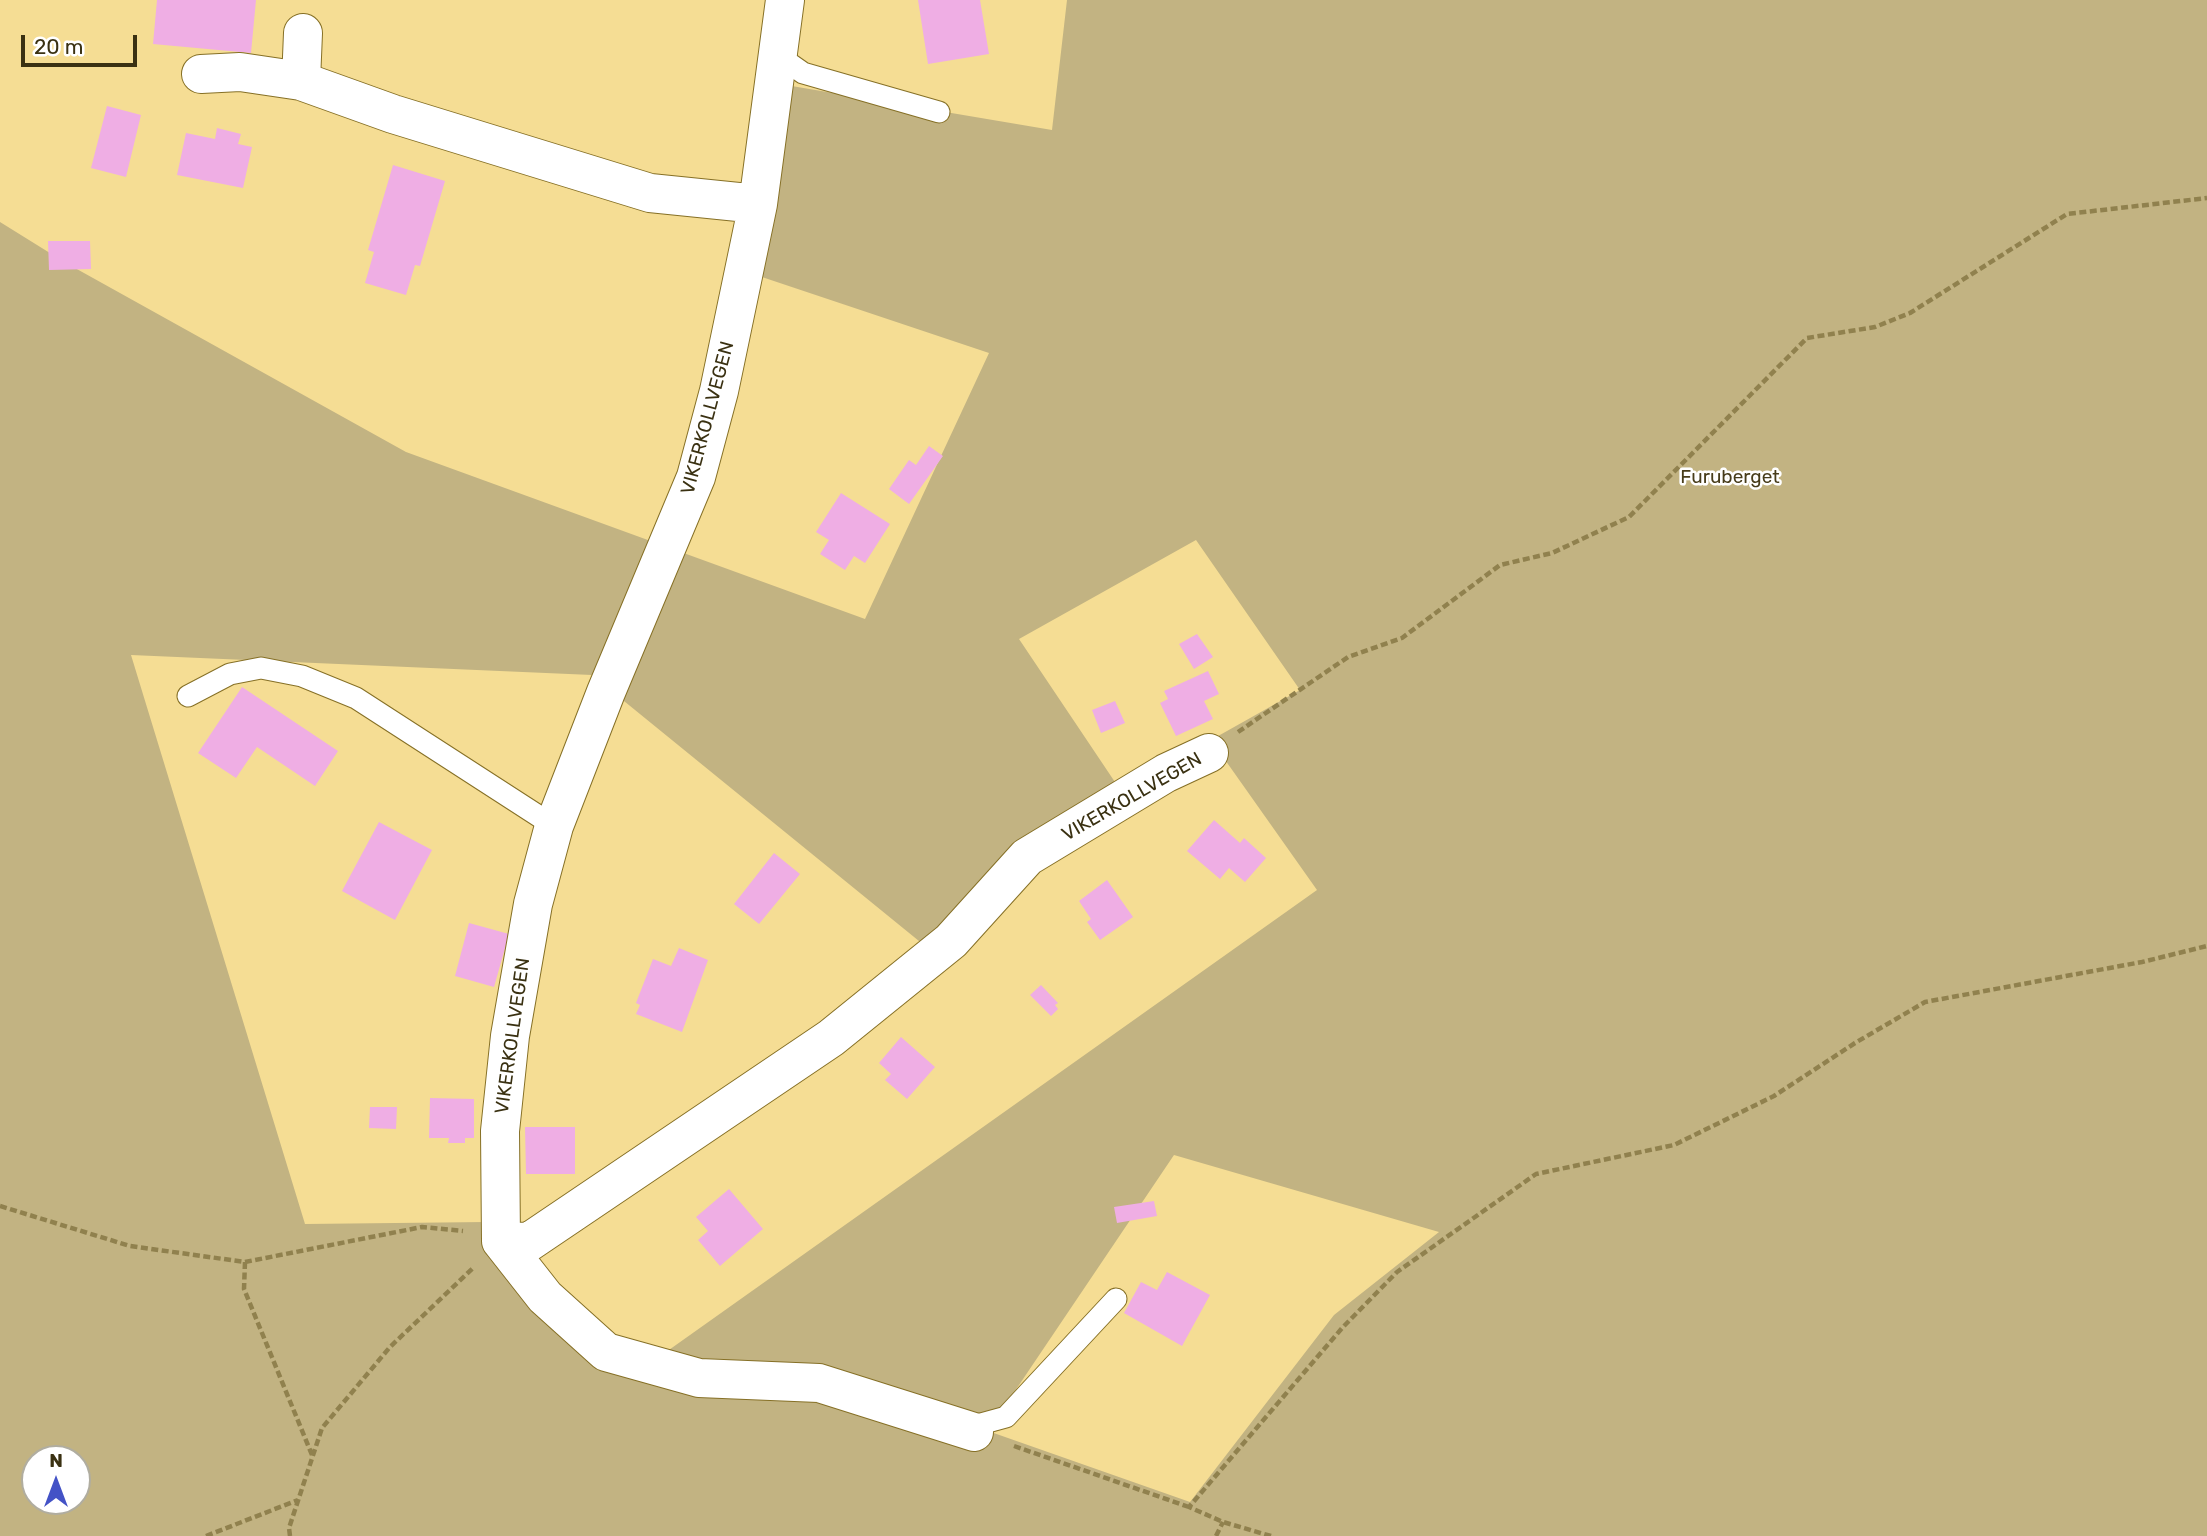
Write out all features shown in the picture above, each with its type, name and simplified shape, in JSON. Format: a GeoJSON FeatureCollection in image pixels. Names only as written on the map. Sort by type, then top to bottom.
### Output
{"type":"FeatureCollection","features":[{"type":"Feature","properties":{"kind":"street","name":"VIKERKOLLVEGEN"},"geometry":{"type":"LineString","coordinates":[[785,0],[758,204],[719,391],[696,477],[606,692],[554,826],[533,904],[510,1035],[500,1131],[501,1241],[529,1242],[831,1038],[951,941],[1027,857],[1166,773],[1209,752]]}},
{"type":"Feature","properties":{"kind":"street"},"geometry":{"type":"LineString","coordinates":[[301,80],[303,33]]}},
{"type":"Feature","properties":{"kind":"street"},"geometry":{"type":"LineString","coordinates":[[201,74],[240,72],[301,80],[393,114],[650,193],[758,204]]}},
{"type":"Feature","properties":{"kind":"street"},"geometry":{"type":"LineString","coordinates":[[501,1241],[545,1297],[606,1352],[699,1378],[819,1382],[970,1430]]}},
{"type":"Feature","properties":{"kind":"lane"},"geometry":{"type":"LineString","coordinates":[[776,54],[803,74],[939,112]]}},
{"type":"Feature","properties":{"kind":"lane"},"geometry":{"type":"LineString","coordinates":[[188,696],[230,674],[261,668],[302,676],[356,698],[554,826]]}},
{"type":"Feature","properties":{"kind":"lane"},"geometry":{"type":"LineString","coordinates":[[970,1430],[1006,1417],[1116,1299]]}},
{"type":"Feature","properties":{"kind":"path"},"geometry":{"type":"LineString","coordinates":[[1209,752],[1348,657],[1402,638],[1500,565],[1552,553],[1629,517],[1807,338],[1875,327],[1910,313],[2067,214],[2207,198]]}},
{"type":"Feature","properties":{"kind":"path"},"geometry":{"type":"LineString","coordinates":[[1189,1507],[1343,1327],[1397,1272],[1536,1174],[1674,1145],[1774,1096],[1855,1043],[1926,1002],[2142,962],[2207,946]]}},
{"type":"Feature","properties":{"kind":"path"},"geometry":{"type":"LineString","coordinates":[[0,1206],[130,1245],[245,1262],[422,1227],[463,1231],[501,1241]]}},
{"type":"Feature","properties":{"kind":"path"},"geometry":{"type":"LineString","coordinates":[[290,1536],[289,1528],[322,1428],[390,1347],[501,1241]]}},
{"type":"Feature","properties":{"kind":"path"},"geometry":{"type":"LineString","coordinates":[[245,1262],[244,1290],[312,1457]]}},
{"type":"Feature","properties":{"kind":"path"},"geometry":{"type":"LineString","coordinates":[[970,1430],[1189,1507],[1223,1522],[1271,1536]]}},
{"type":"Feature","properties":{"kind":"path"},"geometry":{"type":"LineString","coordinates":[[206,1536],[298,1500]]}},
{"type":"Feature","properties":{"kind":"path"},"geometry":{"type":"LineString","coordinates":[[1216,1536],[1223,1522]]}},
{"type":"Feature","properties":{"kind":"green space","name":"Furuberget"},"geometry":{"type":"Polygon","coordinates":[[[1067,0],[2207,0],[2207,1536],[0,1536],[0,222],[66,263],[406,452],[865,619],[989,353],[735,268],[762,81],[1052,130],[1067,0]],[[1196,540],[1019,639],[1125,797],[1027,864],[946,963],[592,675],[131,655],[305,1224],[486,1222],[615,1344],[659,1357],[1317,890],[1211,740],[1300,690],[1196,540]],[[1174,1155],[988,1431],[1190,1502],[1334,1315],[1439,1232],[1174,1155]]]}},
{"type":"Feature","properties":{"kind":"building"},"geometry":{"type":"Polygon","coordinates":[[[157,0],[256,0],[251,53],[153,44],[157,0]]]}},
{"type":"Feature","properties":{"kind":"building"},"geometry":{"type":"Polygon","coordinates":[[[918,0],[980,0],[989,54],[928,64],[918,0]]]}},
{"type":"Feature","properties":{"kind":"building"},"geometry":{"type":"Polygon","coordinates":[[[107,106],[141,115],[126,177],[91,168],[107,106]]]}},
{"type":"Feature","properties":{"kind":"building"},"geometry":{"type":"Polygon","coordinates":[[[217,128],[241,134],[238,144],[252,147],[243,188],[177,175],[186,133],[215,139],[217,128]]]}},
{"type":"Feature","properties":{"kind":"building"},"geometry":{"type":"Polygon","coordinates":[[[393,165],[445,181],[420,266],[415,265],[406,295],[365,283],[374,252],[368,250],[393,165]]]}},
{"type":"Feature","properties":{"kind":"building"},"geometry":{"type":"Polygon","coordinates":[[[48,241],[90,241],[91,269],[49,270],[48,241]]]}},
{"type":"Feature","properties":{"kind":"building"},"geometry":{"type":"Polygon","coordinates":[[[929,446],[943,456],[909,504],[889,489],[909,460],[916,465],[929,446]]]}},
{"type":"Feature","properties":{"kind":"building"},"geometry":{"type":"Polygon","coordinates":[[[841,493],[890,524],[865,563],[854,556],[845,570],[820,554],[829,540],[816,532],[841,493]]]}},
{"type":"Feature","properties":{"kind":"building"},"geometry":{"type":"Polygon","coordinates":[[[1197,634],[1213,657],[1194,669],[1179,644],[1197,634]]]}},
{"type":"Feature","properties":{"kind":"building"},"geometry":{"type":"Polygon","coordinates":[[[1208,671],[1219,694],[1204,701],[1213,719],[1176,736],[1160,703],[1168,699],[1164,691],[1208,671]]]}},
{"type":"Feature","properties":{"kind":"building"},"geometry":{"type":"Polygon","coordinates":[[[242,687],[338,751],[315,786],[257,747],[236,778],[198,753],[242,687]]]}},
{"type":"Feature","properties":{"kind":"building"},"geometry":{"type":"Polygon","coordinates":[[[1115,701],[1125,723],[1101,733],[1092,710],[1115,701]]]}},
{"type":"Feature","properties":{"kind":"building"},"geometry":{"type":"Polygon","coordinates":[[[1214,820],[1240,843],[1244,838],[1266,858],[1245,882],[1229,868],[1220,879],[1187,851],[1214,820]]]}},
{"type":"Feature","properties":{"kind":"building"},"geometry":{"type":"Polygon","coordinates":[[[379,822],[432,850],[395,920],[342,891],[379,822]]]}},
{"type":"Feature","properties":{"kind":"building"},"geometry":{"type":"Polygon","coordinates":[[[774,853],[800,874],[759,924],[734,904],[774,853]]]}},
{"type":"Feature","properties":{"kind":"building"},"geometry":{"type":"Polygon","coordinates":[[[1107,880],[1133,917],[1100,940],[1087,922],[1091,919],[1079,901],[1107,880]]]}},
{"type":"Feature","properties":{"kind":"building"},"geometry":{"type":"Polygon","coordinates":[[[469,923],[509,934],[494,987],[455,976],[469,923]]]}},
{"type":"Feature","properties":{"kind":"building"},"geometry":{"type":"Polygon","coordinates":[[[679,948],[708,960],[682,1032],[636,1014],[640,1005],[636,1003],[653,959],[671,966],[679,948]]]}},
{"type":"Feature","properties":{"kind":"building"},"geometry":{"type":"Polygon","coordinates":[[[1041,985],[1058,1003],[1055,1005],[1058,1009],[1051,1016],[1030,995],[1041,985]]]}},
{"type":"Feature","properties":{"kind":"building"},"geometry":{"type":"Polygon","coordinates":[[[901,1037],[935,1067],[907,1099],[885,1080],[891,1074],[879,1063],[901,1037]]]}},
{"type":"Feature","properties":{"kind":"building"},"geometry":{"type":"Polygon","coordinates":[[[430,1098],[474,1099],[474,1138],[465,1138],[465,1143],[448,1143],[449,1138],[429,1138],[430,1098]]]}},
{"type":"Feature","properties":{"kind":"building"},"geometry":{"type":"Polygon","coordinates":[[[370,1107],[397,1107],[396,1129],[369,1128],[370,1107]]]}},
{"type":"Feature","properties":{"kind":"building"},"geometry":{"type":"Polygon","coordinates":[[[525,1127],[575,1127],[575,1174],[526,1174],[525,1127]]]}},
{"type":"Feature","properties":{"kind":"building"},"geometry":{"type":"Polygon","coordinates":[[[729,1189],[763,1229],[720,1266],[698,1240],[708,1231],[696,1217],[729,1189]]]}},
{"type":"Feature","properties":{"kind":"building"},"geometry":{"type":"Polygon","coordinates":[[[1154,1201],[1157,1216],[1117,1223],[1114,1207],[1154,1201]]]}},
{"type":"Feature","properties":{"kind":"building"},"geometry":{"type":"Polygon","coordinates":[[[1167,1272],[1210,1295],[1182,1346],[1124,1313],[1141,1282],[1157,1290],[1167,1272]]]}}]}
